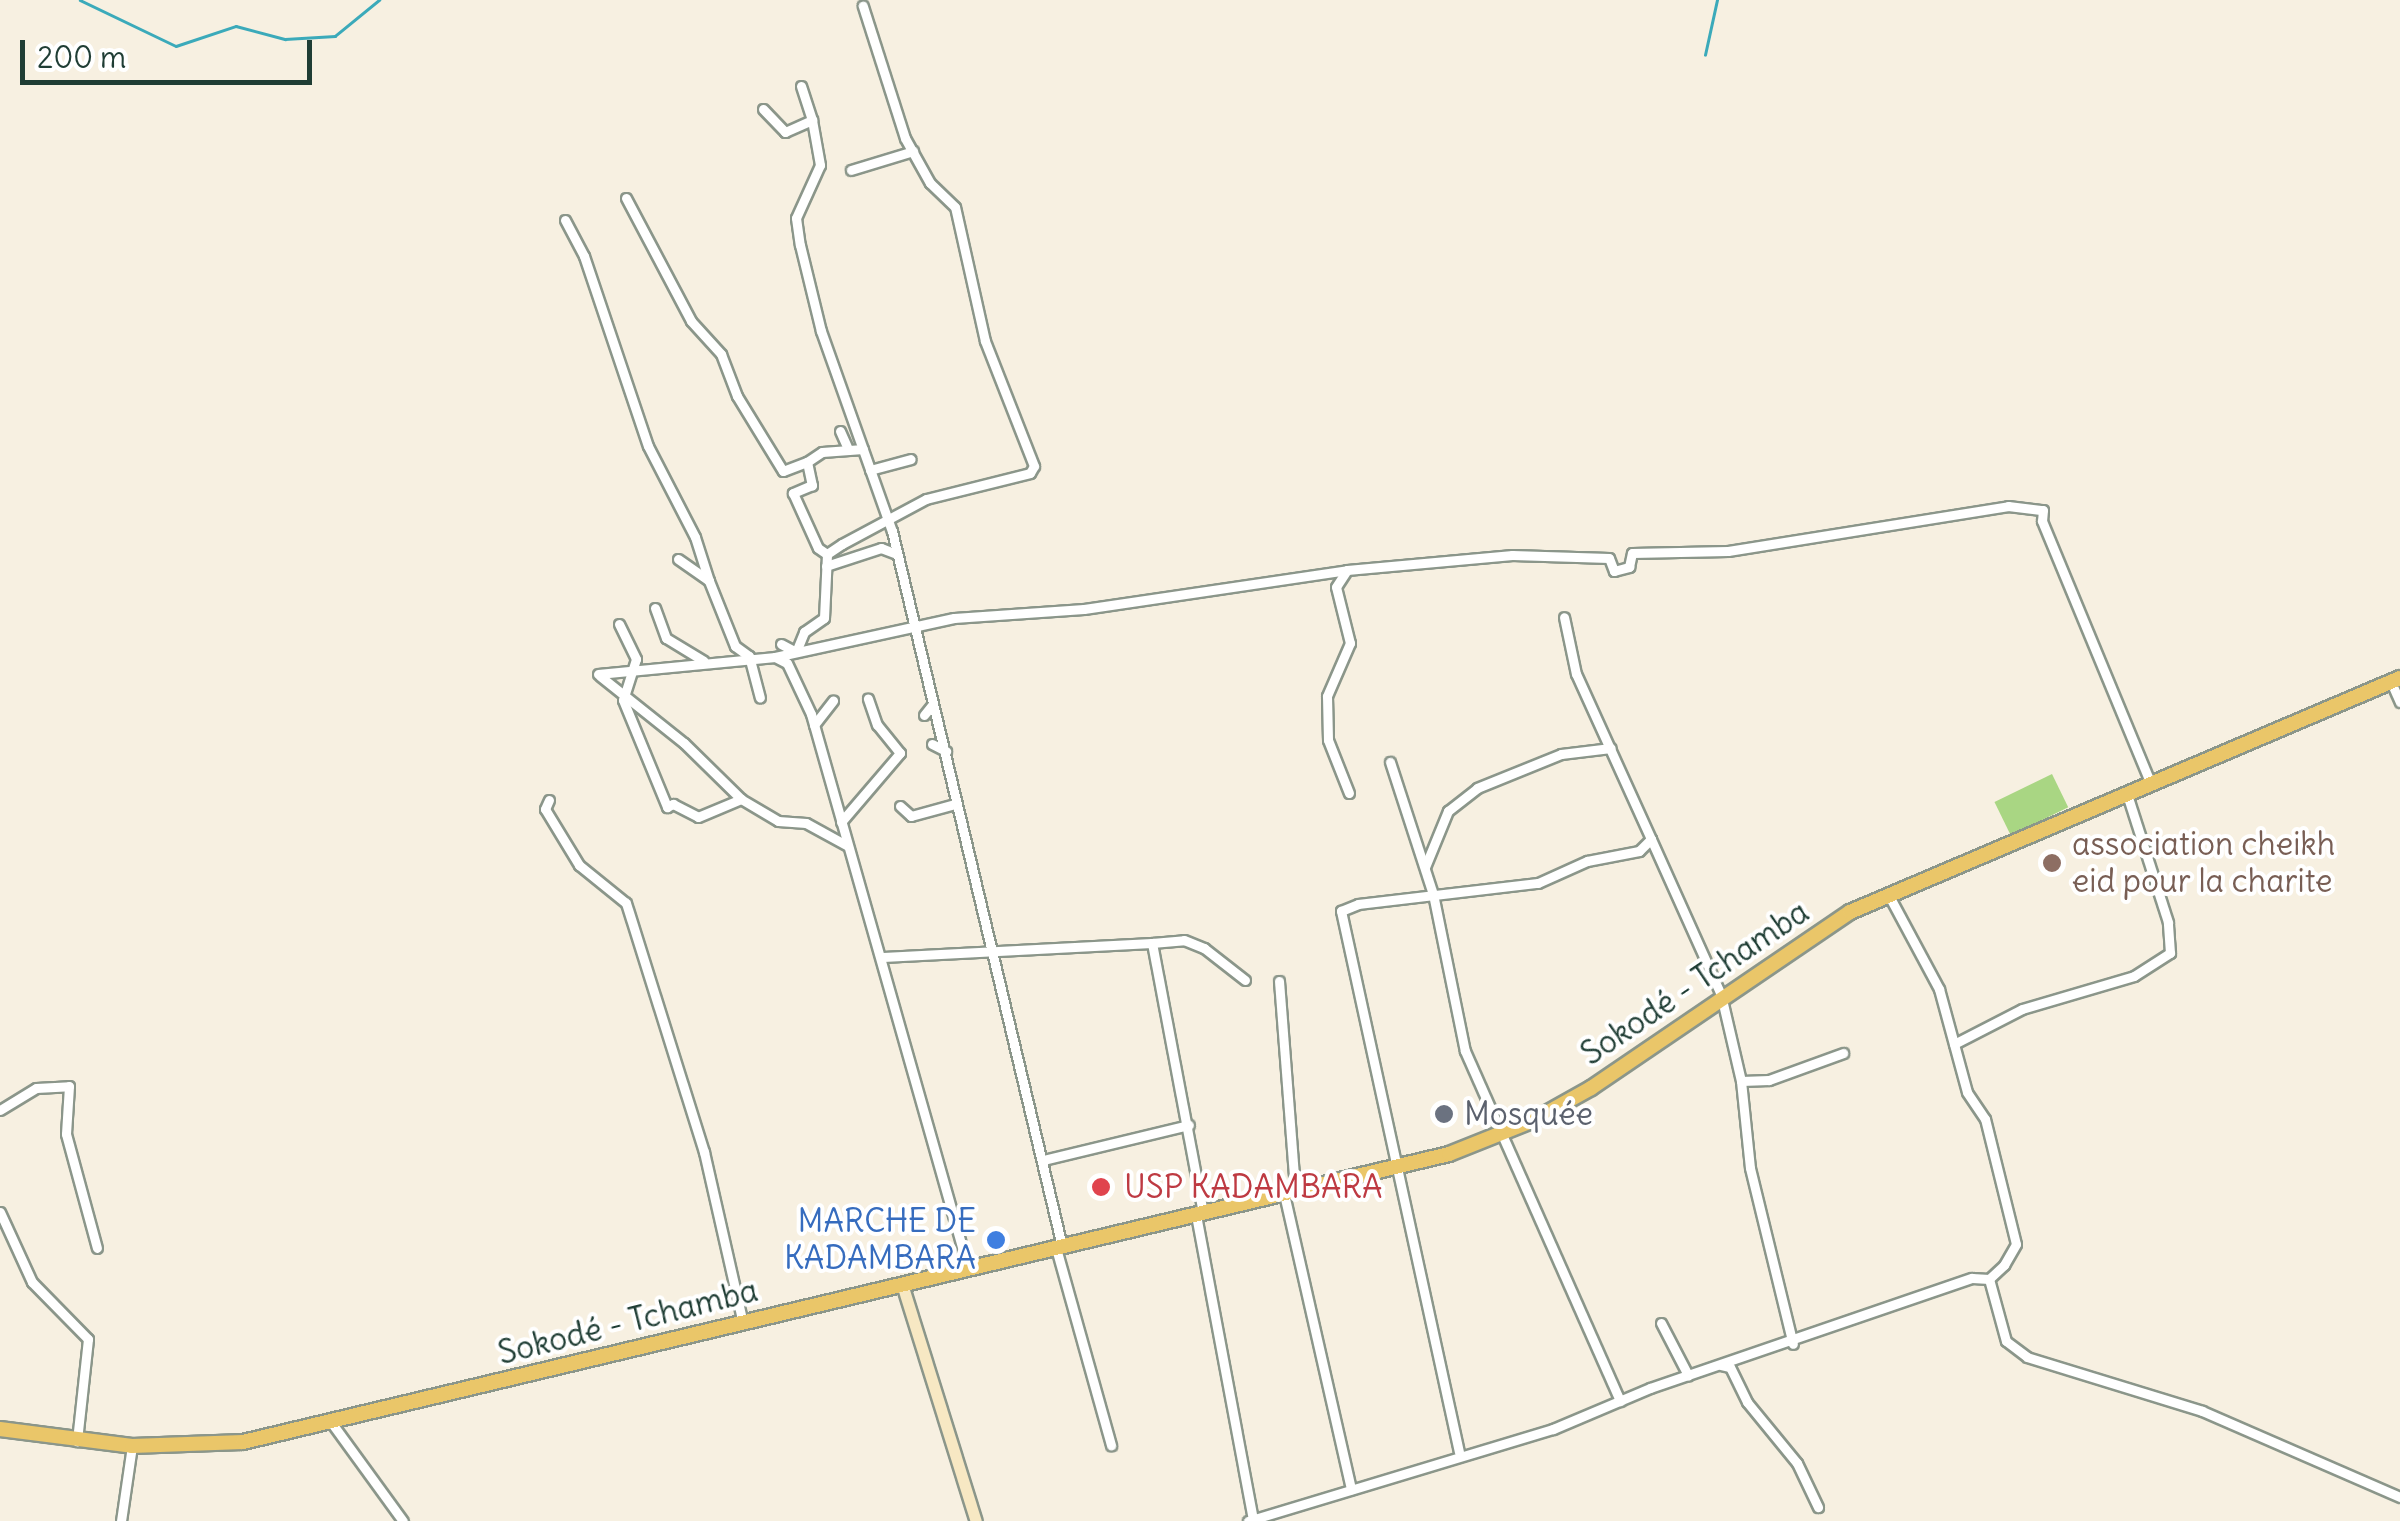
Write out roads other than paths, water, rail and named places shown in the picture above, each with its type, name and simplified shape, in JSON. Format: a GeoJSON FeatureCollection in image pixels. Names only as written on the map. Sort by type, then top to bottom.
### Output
{"type":"FeatureCollection","features":[{"type":"Feature","properties":{"kind":"main road","name":"Sokodé - Tchamba"},"geometry":{"type":"LineString","coordinates":[[0,1429],[132,1446],[222,1445],[1396,1168],[1506,1133],[1590,1088],[1805,937],[1888,893],[2395,680]]}},
{"type":"Feature","properties":{"kind":"main road"},"geometry":{"type":"LineString","coordinates":[[902,1284],[976,1521]]}},
{"type":"Feature","properties":{"kind":"street"},"geometry":{"type":"LineString","coordinates":[[827,554],[926,499],[1030,473],[1034,466],[985,341],[954,207],[914,151],[863,6]]}},
{"type":"Feature","properties":{"kind":"street"},"geometry":{"type":"LineString","coordinates":[[801,86],[820,165],[796,218],[800,244],[821,331],[888,519],[911,625],[946,750],[988,950],[1024,1064],[1059,1247],[1112,1445]]}},
{"type":"Feature","properties":{"kind":"street"},"geometry":{"type":"LineString","coordinates":[[766,107],[784,132],[812,120]]}},
{"type":"Feature","properties":{"kind":"street"},"geometry":{"type":"LineString","coordinates":[[852,170],[914,151]]}},
{"type":"Feature","properties":{"kind":"street"},"geometry":{"type":"LineString","coordinates":[[626,198],[692,321],[722,354],[737,396],[783,471],[818,548],[827,554]]}},
{"type":"Feature","properties":{"kind":"street"},"geometry":{"type":"LineString","coordinates":[[565,220],[584,256],[648,446],[695,536],[735,646],[749,656],[760,698]]}},
{"type":"Feature","properties":{"kind":"street"},"geometry":{"type":"LineString","coordinates":[[840,431],[847,447]]}},
{"type":"Feature","properties":{"kind":"street"},"geometry":{"type":"LineString","coordinates":[[783,471],[847,447],[863,449]]}},
{"type":"Feature","properties":{"kind":"street"},"geometry":{"type":"LineString","coordinates":[[870,470],[911,460]]}},
{"type":"Feature","properties":{"kind":"street"},"geometry":{"type":"LineString","coordinates":[[793,492],[812,485],[807,462]]}},
{"type":"Feature","properties":{"kind":"street"},"geometry":{"type":"LineString","coordinates":[[847,845],[806,823],[778,821],[740,799],[684,743],[624,700],[598,674],[631,675],[749,656],[775,658],[911,625],[1084,609],[1346,570],[1512,555],[1609,558],[1614,571],[1629,567],[1632,553],[1728,551],[1787,538],[1831,538],[1914,516],[2008,506],[2043,510],[2042,521],[2151,784]]}},
{"type":"Feature","properties":{"kind":"street"},"geometry":{"type":"LineString","coordinates":[[826,566],[880,548],[897,554]]}},
{"type":"Feature","properties":{"kind":"street"},"geometry":{"type":"LineString","coordinates":[[796,652],[804,632],[829,607],[827,554]]}},
{"type":"Feature","properties":{"kind":"street"},"geometry":{"type":"LineString","coordinates":[[678,559],[709,581]]}},
{"type":"Feature","properties":{"kind":"street"},"geometry":{"type":"LineString","coordinates":[[1346,570],[1336,587],[1350,643],[1327,696],[1328,740],[1349,793]]}},
{"type":"Feature","properties":{"kind":"street"},"geometry":{"type":"LineString","coordinates":[[655,608],[666,638],[704,661]]}},
{"type":"Feature","properties":{"kind":"street"},"geometry":{"type":"LineString","coordinates":[[1564,617],[1576,674],[1721,996],[1740,1081],[1750,1168],[1792,1344]]}},
{"type":"Feature","properties":{"kind":"street"},"geometry":{"type":"LineString","coordinates":[[620,624],[636,659],[624,700],[667,808],[673,804],[698,817],[740,799]]}},
{"type":"Feature","properties":{"kind":"street"},"geometry":{"type":"LineString","coordinates":[[781,644],[796,652]]}},
{"type":"Feature","properties":{"kind":"street"},"geometry":{"type":"LineString","coordinates":[[775,658],[792,671],[814,726],[883,957],[968,1268]]}},
{"type":"Feature","properties":{"kind":"street"},"geometry":{"type":"LineString","coordinates":[[2395,680],[2400,702]]}},
{"type":"Feature","properties":{"kind":"street"},"geometry":{"type":"LineString","coordinates":[[841,822],[900,752],[884,736],[868,698]]}},
{"type":"Feature","properties":{"kind":"street"},"geometry":{"type":"LineString","coordinates":[[814,726],[833,701]]}},
{"type":"Feature","properties":{"kind":"street"},"geometry":{"type":"LineString","coordinates":[[924,716],[933,704]]}},
{"type":"Feature","properties":{"kind":"street"},"geometry":{"type":"LineString","coordinates":[[932,744],[946,750]]}},
{"type":"Feature","properties":{"kind":"street"},"geometry":{"type":"LineString","coordinates":[[1426,867],[1448,812],[1477,788],[1561,754],[1611,748]]}},
{"type":"Feature","properties":{"kind":"street"},"geometry":{"type":"LineString","coordinates":[[1390,762],[1426,867],[1465,1051],[1506,1133],[1620,1400]]}},
{"type":"Feature","properties":{"kind":"street"},"geometry":{"type":"LineString","coordinates":[[1954,1044],[2022,1009],[2134,976],[2170,953],[2168,922],[2126,794]]}},
{"type":"Feature","properties":{"kind":"street"},"geometry":{"type":"LineString","coordinates":[[549,800],[545,808],[579,864],[626,903],[704,1152],[742,1323]]}},
{"type":"Feature","properties":{"kind":"street"},"geometry":{"type":"LineString","coordinates":[[900,806],[911,816],[955,804]]}},
{"type":"Feature","properties":{"kind":"street"},"geometry":{"type":"LineString","coordinates":[[1459,1452],[1341,912],[1433,894],[1538,883],[1587,860],[1639,852],[1651,840]]}},
{"type":"Feature","properties":{"kind":"street"},"geometry":{"type":"LineString","coordinates":[[1888,893],[1939,989],[1967,1092],[1984,1119],[2016,1244],[1989,1279]]}},
{"type":"Feature","properties":{"kind":"street"},"geometry":{"type":"LineString","coordinates":[[883,957],[1184,940],[1204,948],[1245,980]]}},
{"type":"Feature","properties":{"kind":"street"},"geometry":{"type":"LineString","coordinates":[[1152,943],[1189,1125],[1200,1214],[1252,1520],[1459,1452],[1554,1428],[1688,1375],[1792,1344],[1972,1278],[1989,1279]]}},
{"type":"Feature","properties":{"kind":"street"},"geometry":{"type":"LineString","coordinates":[[1279,980],[1289,1193],[1351,1489]]}},
{"type":"Feature","properties":{"kind":"street"},"geometry":{"type":"LineString","coordinates":[[1740,1081],[1769,1080],[1843,1053]]}},
{"type":"Feature","properties":{"kind":"street"},"geometry":{"type":"LineString","coordinates":[[0,1110],[36,1088],[69,1086],[66,1134],[97,1248]]}},
{"type":"Feature","properties":{"kind":"street"},"geometry":{"type":"LineString","coordinates":[[1042,1160],[1189,1125]]}},
{"type":"Feature","properties":{"kind":"street"},"geometry":{"type":"LineString","coordinates":[[0,1212],[32,1282],[88,1338],[76,1441]]}},
{"type":"Feature","properties":{"kind":"street"},"geometry":{"type":"LineString","coordinates":[[1989,1279],[2006,1340],[2027,1358],[2202,1411],[2400,1498]]}},
{"type":"Feature","properties":{"kind":"street"},"geometry":{"type":"LineString","coordinates":[[1661,1323],[1688,1375]]}},
{"type":"Feature","properties":{"kind":"street"},"geometry":{"type":"LineString","coordinates":[[1720,1365],[1730,1367],[1747,1402],[1797,1462],[1818,1507]]}},
{"type":"Feature","properties":{"kind":"street"},"geometry":{"type":"LineString","coordinates":[[331,1422],[404,1521]]}},
{"type":"Feature","properties":{"kind":"street"},"geometry":{"type":"LineString","coordinates":[[121,1521],[132,1446]]}},
{"type":"Feature","properties":{"kind":"waterway"},"geometry":{"type":"LineString","coordinates":[[80,0],[176,46],[236,26],[285,39],[335,36],[379,0]]}},
{"type":"Feature","properties":{"kind":"waterway"},"geometry":{"type":"LineString","coordinates":[[1705,55],[1717,0]]}},
{"type":"Feature","properties":{"kind":"place","name":"association cheikh eid pour la charite"},"geometry":{"type":"Point","coordinates":[2052,863]}},
{"type":"Feature","properties":{"kind":"place","name":"Mosquée"},"geometry":{"type":"Point","coordinates":[1444,1114]}},
{"type":"Feature","properties":{"kind":"place","name":"USP KADAMBARA"},"geometry":{"type":"Point","coordinates":[1101,1187]}},
{"type":"Feature","properties":{"kind":"place","name":"MARCHE DE KADAMBARA"},"geometry":{"type":"Point","coordinates":[996,1240]}}]}
